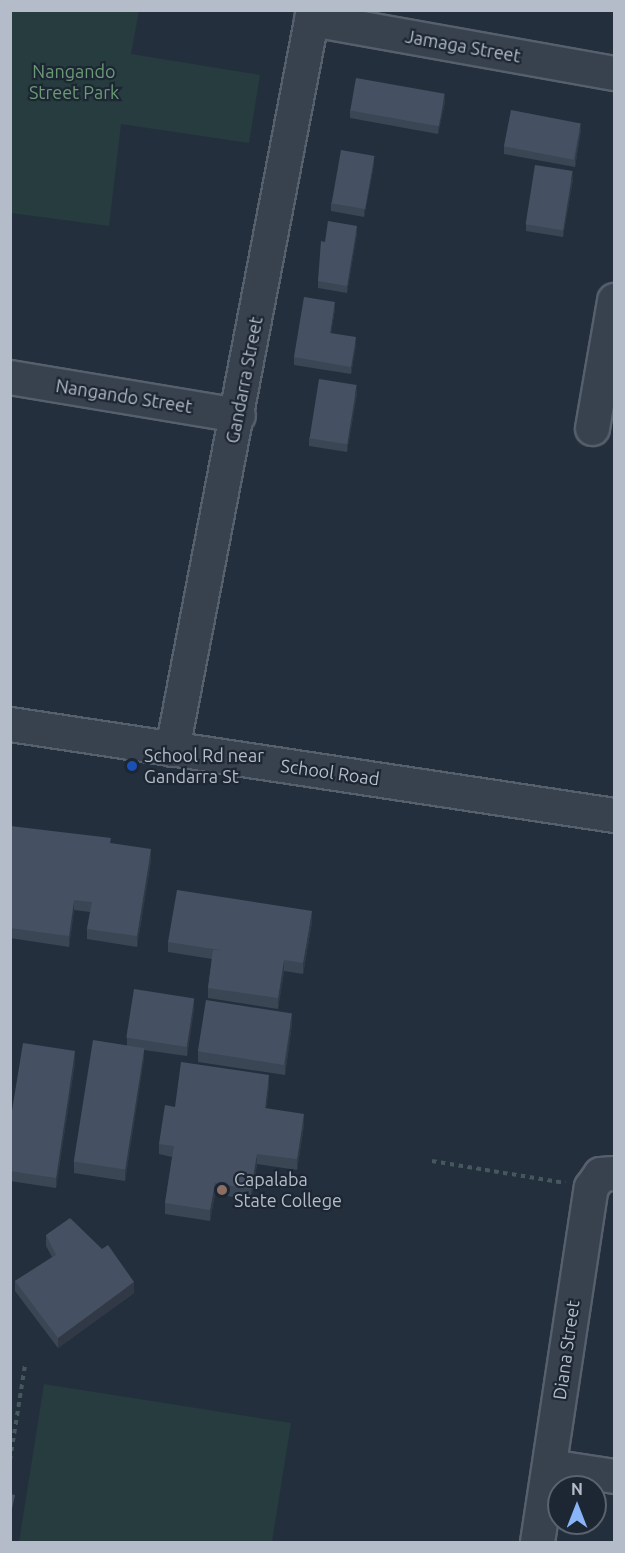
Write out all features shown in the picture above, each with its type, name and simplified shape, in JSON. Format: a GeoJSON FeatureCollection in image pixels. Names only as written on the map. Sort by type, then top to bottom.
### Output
{"type":"FeatureCollection","features":[{"type":"Feature","properties":{"kind":"street","name":"Jamaga Street"},"geometry":{"type":"LineString","coordinates":[[312,15],[615,73]]}},
{"type":"Feature","properties":{"kind":"street","name":"Gandarra Street"},"geometry":{"type":"LineString","coordinates":[[172,749],[238,415],[312,15]]}},
{"type":"Feature","properties":{"kind":"street"},"geometry":{"type":"LineString","coordinates":[[592,428],[615,300]]}},
{"type":"Feature","properties":{"kind":"street","name":"Nangando Street"},"geometry":{"type":"LineString","coordinates":[[10,377],[238,415]]}},
{"type":"Feature","properties":{"kind":"street","name":"School Road"},"geometry":{"type":"LineString","coordinates":[[10,724],[615,815]]}},
{"type":"Feature","properties":{"kind":"street","name":"Diana Street"},"geometry":{"type":"LineString","coordinates":[[537,1542],[549,1466],[603,1180]]}},
{"type":"Feature","properties":{"kind":"street"},"geometry":{"type":"LineString","coordinates":[[549,1466],[615,1476]]}},
{"type":"Feature","properties":{"kind":"path"},"geometry":{"type":"LineString","coordinates":[[432,1161],[603,1180]]}},
{"type":"Feature","properties":{"kind":"path"},"geometry":{"type":"LineString","coordinates":[[10,1460],[25,1365]]}},
{"type":"Feature","properties":{"kind":"green space","name":"Nangando Street Park"},"geometry":{"type":"Polygon","coordinates":[[[11,10],[139,11],[131,54],[260,75],[249,143],[121,124],[109,226],[11,213],[11,10]]]}},
{"type":"Feature","properties":{"kind":"green space"},"geometry":{"type":"Polygon","coordinates":[[[44,1384],[291,1423],[272,1542],[19,1542],[44,1384]]]}},
{"type":"Feature","properties":{"kind":"building"},"geometry":{"type":"Polygon","coordinates":[[[356,78],[445,94],[439,126],[350,110],[356,78]]]}},
{"type":"Feature","properties":{"kind":"building"},"geometry":{"type":"Polygon","coordinates":[[[511,110],[581,124],[574,160],[504,146],[511,110]]]}},
{"type":"Feature","properties":{"kind":"building"},"geometry":{"type":"Polygon","coordinates":[[[341,150],[374,156],[365,209],[332,203],[341,150]]]}},
{"type":"Feature","properties":{"kind":"building"},"geometry":{"type":"Polygon","coordinates":[[[535,165],[573,171],[563,230],[526,224],[535,165]]]}},
{"type":"Feature","properties":{"kind":"building"},"geometry":{"type":"Polygon","coordinates":[[[328,221],[357,226],[347,286],[318,281],[321,241],[325,242],[328,221]]]}},
{"type":"Feature","properties":{"kind":"building"},"geometry":{"type":"Polygon","coordinates":[[[304,297],[335,302],[330,333],[356,337],[351,367],[294,357],[304,297]]]}},
{"type":"Feature","properties":{"kind":"building"},"geometry":{"type":"Polygon","coordinates":[[[319,379],[357,385],[347,444],[310,438],[319,379]]]}},
{"type":"Feature","properties":{"kind":"building"},"geometry":{"type":"Polygon","coordinates":[[[10,826],[111,838],[110,843],[151,849],[137,936],[87,929],[92,902],[74,900],[69,936],[10,928],[10,826]]]}},
{"type":"Feature","properties":{"kind":"building"},"geometry":{"type":"Polygon","coordinates":[[[177,890],[312,911],[303,963],[284,960],[278,998],[208,988],[213,950],[220,950],[168,942],[177,890]]]}},
{"type":"Feature","properties":{"kind":"building"},"geometry":{"type":"Polygon","coordinates":[[[134,989],[194,999],[187,1047],[126,1037],[134,989]]]}},
{"type":"Feature","properties":{"kind":"building"},"geometry":{"type":"Polygon","coordinates":[[[206,1000],[292,1014],[284,1065],[198,1051],[206,1000]]]}},
{"type":"Feature","properties":{"kind":"building"},"geometry":{"type":"Polygon","coordinates":[[[93,1040],[144,1048],[125,1170],[74,1161],[93,1040]]]}},
{"type":"Feature","properties":{"kind":"building"},"geometry":{"type":"Polygon","coordinates":[[[23,1043],[75,1051],[56,1178],[10,1171],[10,1123],[23,1043]]]}},
{"type":"Feature","properties":{"kind":"building"},"geometry":{"type":"Polygon","coordinates":[[[181,1062],[269,1075],[265,1108],[304,1114],[297,1159],[257,1154],[251,1189],[215,1183],[210,1210],[165,1203],[174,1146],[159,1144],[165,1105],[175,1107],[181,1062]]]}},
{"type":"Feature","properties":{"kind":"building"},"geometry":{"type":"Polygon","coordinates":[[[70,1218],[102,1249],[108,1245],[134,1282],[58,1338],[15,1281],[56,1255],[46,1235],[70,1218]]]}},
{"type":"Feature","properties":{"kind":"building"},"geometry":{"type":"Polygon","coordinates":[[[10,1494],[15,1495],[10,1518],[10,1494]]]}},
{"type":"Feature","properties":{"kind":"place","name":"School Rd near Gandarra St"},"geometry":{"type":"Point","coordinates":[132,766]}},
{"type":"Feature","properties":{"kind":"place","name":"Capalaba State College"},"geometry":{"type":"Point","coordinates":[222,1190]}}]}
